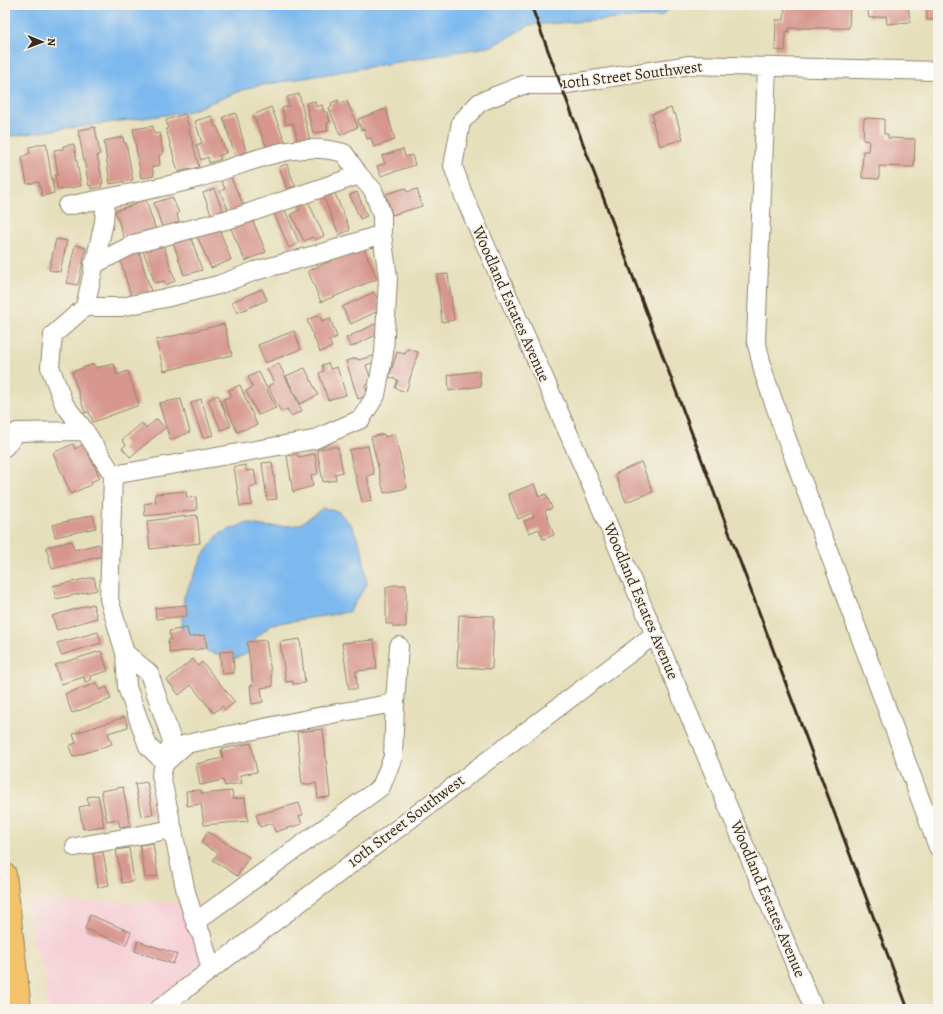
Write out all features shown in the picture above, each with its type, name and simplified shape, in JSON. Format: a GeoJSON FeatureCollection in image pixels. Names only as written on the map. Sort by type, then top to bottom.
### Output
{"type":"FeatureCollection","features":[{"type":"Feature","properties":{"kind":"main road"},"geometry":{"type":"LineString","coordinates":[[5,874],[20,1009]]}},
{"type":"Feature","properties":{"kind":"street","name":"10th Street Southwest"},"geometry":{"type":"LineString","coordinates":[[463,194],[453,166],[461,122],[480,102],[523,85],[560,85],[690,65],[938,71]]}},
{"type":"Feature","properties":{"kind":"street"},"geometry":{"type":"LineString","coordinates":[[767,67],[756,340],[764,374],[780,423],[938,847]]}},
{"type":"Feature","properties":{"kind":"street"},"geometry":{"type":"LineString","coordinates":[[67,206],[198,178],[289,150],[328,148],[344,153],[359,175],[373,190],[382,215],[382,234],[388,278],[384,353],[376,394],[361,419],[313,440],[114,475]]}},
{"type":"Feature","properties":{"kind":"street"},"geometry":{"type":"LineString","coordinates":[[93,265],[134,244],[237,217],[359,175]]}},
{"type":"Feature","properties":{"kind":"street","name":"Woodland Estates Avenue"},"geometry":{"type":"LineString","coordinates":[[463,194],[590,482],[814,1009]]}},
{"type":"Feature","properties":{"kind":"street"},"geometry":{"type":"LineString","coordinates":[[106,198],[104,222],[93,265],[85,307],[53,335],[50,367],[64,404],[85,431],[114,475],[109,599],[125,653],[127,687],[148,746],[165,763]]}},
{"type":"Feature","properties":{"kind":"street"},"geometry":{"type":"LineString","coordinates":[[85,307],[121,307],[218,285],[255,271],[326,252],[382,234]]}},
{"type":"Feature","properties":{"kind":"street"},"geometry":{"type":"LineString","coordinates":[[5,447],[17,432],[85,431]]}},
{"type":"Feature","properties":{"kind":"street","name":"10th Street Southwest"},"geometry":{"type":"LineString","coordinates":[[159,1009],[654,634]]}},
{"type":"Feature","properties":{"kind":"street"},"geometry":{"type":"LineString","coordinates":[[195,922],[381,787],[393,758],[399,646]]}},
{"type":"Feature","properties":{"kind":"street"},"geometry":{"type":"LineString","coordinates":[[125,653],[149,673],[163,710],[172,741],[162,775],[186,892],[195,922],[202,936],[211,970]]}},
{"type":"Feature","properties":{"kind":"street"},"geometry":{"type":"LineString","coordinates":[[165,763],[186,744],[337,712],[395,703]]}},
{"type":"Feature","properties":{"kind":"street"},"geometry":{"type":"LineString","coordinates":[[76,847],[173,829]]}},
{"type":"Feature","properties":{"kind":"shaded area"},"geometry":{"type":"Polygon","coordinates":[[[27,901],[205,903],[210,957],[142,1009],[51,1009],[47,1004],[45,977],[35,949],[27,901]]]}},
{"type":"Feature","properties":{"kind":"water"},"geometry":{"type":"Polygon","coordinates":[[[5,5],[674,5],[661,16],[530,25],[492,46],[251,87],[187,112],[5,137],[5,5]]]}},
{"type":"Feature","properties":{"kind":"water"},"geometry":{"type":"Polygon","coordinates":[[[323,508],[339,512],[352,526],[362,549],[367,584],[349,612],[272,624],[256,638],[247,654],[234,659],[185,645],[180,637],[184,597],[203,555],[219,534],[246,523],[267,527],[299,525],[323,508]]]}},
{"type":"Feature","properties":{"kind":"building"},"geometry":{"type":"Polygon","coordinates":[[[785,5],[850,5],[849,28],[789,28],[789,32],[786,31],[785,51],[775,50],[776,20],[784,20],[785,5]]]}},
{"type":"Feature","properties":{"kind":"building"},"geometry":{"type":"Polygon","coordinates":[[[867,5],[908,5],[910,22],[887,24],[886,16],[869,18],[867,5]]]}},
{"type":"Feature","properties":{"kind":"building"},"geometry":{"type":"Polygon","coordinates":[[[927,5],[938,5],[938,20],[927,20],[927,5]]]}},
{"type":"Feature","properties":{"kind":"building"},"geometry":{"type":"Polygon","coordinates":[[[299,94],[310,140],[298,143],[293,123],[286,125],[282,108],[289,106],[287,97],[299,94]]]}},
{"type":"Feature","properties":{"kind":"building"},"geometry":{"type":"Polygon","coordinates":[[[338,100],[339,104],[347,101],[358,127],[340,135],[329,108],[332,107],[331,103],[338,100]]]}},
{"type":"Feature","properties":{"kind":"building"},"geometry":{"type":"Polygon","coordinates":[[[315,101],[316,107],[322,105],[324,112],[327,112],[330,122],[327,123],[328,131],[313,133],[306,103],[315,101]]]}},
{"type":"Feature","properties":{"kind":"building"},"geometry":{"type":"Polygon","coordinates":[[[271,107],[286,143],[268,150],[253,115],[271,107]]]}},
{"type":"Feature","properties":{"kind":"building"},"geometry":{"type":"Polygon","coordinates":[[[671,108],[673,114],[675,113],[683,139],[660,146],[652,120],[654,120],[652,114],[671,108]]]}},
{"type":"Feature","properties":{"kind":"building"},"geometry":{"type":"Polygon","coordinates":[[[386,109],[395,140],[374,147],[371,138],[367,139],[364,129],[361,130],[358,119],[386,109]]]}},
{"type":"Feature","properties":{"kind":"building"},"geometry":{"type":"Polygon","coordinates":[[[236,113],[248,159],[237,162],[223,117],[236,113]]]}},
{"type":"Feature","properties":{"kind":"building"},"geometry":{"type":"Polygon","coordinates":[[[185,114],[199,167],[178,172],[166,129],[168,128],[166,120],[185,114]]]}},
{"type":"Feature","properties":{"kind":"building"},"geometry":{"type":"Polygon","coordinates":[[[212,116],[226,153],[219,155],[221,159],[209,163],[208,157],[201,160],[196,145],[202,143],[195,121],[212,116]]]}},
{"type":"Feature","properties":{"kind":"building"},"geometry":{"type":"Polygon","coordinates":[[[864,118],[884,119],[884,134],[888,134],[888,138],[915,139],[914,167],[879,166],[879,179],[862,178],[863,151],[868,151],[869,141],[863,140],[864,118]]]}},
{"type":"Feature","properties":{"kind":"building"},"geometry":{"type":"Polygon","coordinates":[[[153,126],[154,134],[160,133],[163,154],[159,155],[160,165],[152,167],[154,176],[141,178],[133,129],[153,126]]]}},
{"type":"Feature","properties":{"kind":"building"},"geometry":{"type":"Polygon","coordinates":[[[95,127],[100,154],[97,155],[103,183],[101,183],[102,187],[91,189],[91,185],[89,186],[78,130],[95,127]]]}},
{"type":"Feature","properties":{"kind":"building"},"geometry":{"type":"Polygon","coordinates":[[[123,137],[124,143],[126,143],[133,180],[110,184],[104,141],[123,137]]]}},
{"type":"Feature","properties":{"kind":"building"},"geometry":{"type":"Polygon","coordinates":[[[46,143],[54,193],[42,196],[39,182],[27,184],[22,157],[30,153],[29,147],[46,143]]]}},
{"type":"Feature","properties":{"kind":"building"},"geometry":{"type":"Polygon","coordinates":[[[74,144],[81,186],[58,190],[55,175],[58,175],[54,150],[63,149],[63,146],[74,144]]]}},
{"type":"Feature","properties":{"kind":"building"},"geometry":{"type":"Polygon","coordinates":[[[403,149],[405,157],[412,155],[415,165],[381,176],[377,166],[385,164],[382,156],[403,149]]]}},
{"type":"Feature","properties":{"kind":"building"},"geometry":{"type":"Polygon","coordinates":[[[287,164],[295,186],[287,189],[279,167],[287,164]]]}},
{"type":"Feature","properties":{"kind":"building"},"geometry":{"type":"Polygon","coordinates":[[[229,174],[246,210],[230,214],[220,191],[225,189],[220,179],[229,174]]]}},
{"type":"Feature","properties":{"kind":"building"},"geometry":{"type":"Polygon","coordinates":[[[406,188],[407,192],[417,189],[422,206],[392,215],[386,194],[406,188]]]}},
{"type":"Feature","properties":{"kind":"building"},"geometry":{"type":"Polygon","coordinates":[[[214,189],[224,214],[213,219],[203,193],[214,189]]]}},
{"type":"Feature","properties":{"kind":"building"},"geometry":{"type":"Polygon","coordinates":[[[334,191],[350,230],[339,235],[323,196],[334,191]]]}},
{"type":"Feature","properties":{"kind":"building"},"geometry":{"type":"Polygon","coordinates":[[[357,192],[367,216],[360,219],[350,195],[357,192]]]}},
{"type":"Feature","properties":{"kind":"building"},"geometry":{"type":"Polygon","coordinates":[[[144,195],[157,233],[125,240],[115,211],[136,204],[134,198],[144,195]]]}},
{"type":"Feature","properties":{"kind":"building"},"geometry":{"type":"Polygon","coordinates":[[[172,197],[179,213],[177,214],[179,222],[162,227],[154,203],[172,197]]]}},
{"type":"Feature","properties":{"kind":"building"},"geometry":{"type":"Polygon","coordinates":[[[308,201],[324,236],[315,240],[313,237],[304,241],[291,214],[300,210],[298,205],[308,201]]]}},
{"type":"Feature","properties":{"kind":"building"},"geometry":{"type":"Polygon","coordinates":[[[284,208],[299,243],[289,248],[274,213],[284,208]]]}},
{"type":"Feature","properties":{"kind":"building"},"geometry":{"type":"Polygon","coordinates":[[[252,219],[266,252],[245,261],[229,224],[252,219]]]}},
{"type":"Feature","properties":{"kind":"building"},"geometry":{"type":"Polygon","coordinates":[[[219,228],[231,260],[211,268],[197,236],[219,228]]]}},
{"type":"Feature","properties":{"kind":"building"},"geometry":{"type":"Polygon","coordinates":[[[189,232],[202,270],[184,275],[171,236],[189,232]]]}},
{"type":"Feature","properties":{"kind":"building"},"geometry":{"type":"Polygon","coordinates":[[[56,239],[67,241],[60,272],[49,270],[56,239]]]}},
{"type":"Feature","properties":{"kind":"building"},"geometry":{"type":"Polygon","coordinates":[[[162,241],[175,281],[165,285],[164,281],[155,283],[142,248],[162,241]]]}},
{"type":"Feature","properties":{"kind":"building"},"geometry":{"type":"Polygon","coordinates":[[[75,245],[86,248],[78,285],[67,283],[75,245]]]}},
{"type":"Feature","properties":{"kind":"building"},"geometry":{"type":"Polygon","coordinates":[[[363,247],[377,279],[321,302],[308,271],[363,247]]]}},
{"type":"Feature","properties":{"kind":"building"},"geometry":{"type":"Polygon","coordinates":[[[138,249],[151,292],[131,296],[119,256],[138,249]]]}},
{"type":"Feature","properties":{"kind":"building"},"geometry":{"type":"Polygon","coordinates":[[[448,274],[454,320],[442,322],[437,275],[448,274]]]}},
{"type":"Feature","properties":{"kind":"building"},"geometry":{"type":"Polygon","coordinates":[[[262,289],[267,300],[237,313],[232,302],[262,289]]]}},
{"type":"Feature","properties":{"kind":"building"},"geometry":{"type":"Polygon","coordinates":[[[374,292],[382,309],[351,324],[342,307],[374,292]]]}},
{"type":"Feature","properties":{"kind":"building"},"geometry":{"type":"Polygon","coordinates":[[[319,315],[322,321],[330,318],[337,337],[329,340],[332,347],[320,352],[307,320],[319,315]]]}},
{"type":"Feature","properties":{"kind":"building"},"geometry":{"type":"Polygon","coordinates":[[[224,324],[232,355],[164,371],[156,340],[224,324]]]}},
{"type":"Feature","properties":{"kind":"building"},"geometry":{"type":"Polygon","coordinates":[[[375,324],[380,333],[351,347],[346,338],[375,324]]]}},
{"type":"Feature","properties":{"kind":"building"},"geometry":{"type":"Polygon","coordinates":[[[294,331],[301,349],[265,363],[258,345],[294,331]]]}},
{"type":"Feature","properties":{"kind":"building"},"geometry":{"type":"Polygon","coordinates":[[[407,349],[418,352],[406,392],[395,388],[398,380],[389,377],[397,352],[405,354],[407,349]]]}},
{"type":"Feature","properties":{"kind":"building"},"geometry":{"type":"Polygon","coordinates":[[[373,356],[375,362],[366,365],[372,383],[365,385],[368,395],[358,399],[346,361],[357,358],[358,360],[373,356]]]}},
{"type":"Feature","properties":{"kind":"building"},"geometry":{"type":"Polygon","coordinates":[[[328,363],[330,369],[337,367],[346,395],[328,400],[319,373],[324,371],[322,365],[328,363]]]}},
{"type":"Feature","properties":{"kind":"building"},"geometry":{"type":"Polygon","coordinates":[[[94,364],[96,368],[114,364],[117,375],[128,371],[139,405],[93,422],[89,412],[85,413],[72,372],[94,364]]]}},
{"type":"Feature","properties":{"kind":"building"},"geometry":{"type":"Polygon","coordinates":[[[279,364],[302,411],[291,416],[287,409],[281,412],[268,386],[274,383],[267,369],[279,364]]]}},
{"type":"Feature","properties":{"kind":"building"},"geometry":{"type":"Polygon","coordinates":[[[305,368],[318,395],[300,404],[286,376],[305,368]]]}},
{"type":"Feature","properties":{"kind":"building"},"geometry":{"type":"Polygon","coordinates":[[[479,371],[481,386],[449,391],[448,375],[479,371]]]}},
{"type":"Feature","properties":{"kind":"building"},"geometry":{"type":"Polygon","coordinates":[[[259,372],[276,408],[258,415],[246,391],[253,387],[248,377],[259,372]]]}},
{"type":"Feature","properties":{"kind":"building"},"geometry":{"type":"Polygon","coordinates":[[[240,385],[257,425],[237,432],[223,399],[232,396],[229,390],[240,385]]]}},
{"type":"Feature","properties":{"kind":"building"},"geometry":{"type":"Polygon","coordinates":[[[218,395],[231,426],[221,430],[208,400],[218,395]]]}},
{"type":"Feature","properties":{"kind":"building"},"geometry":{"type":"Polygon","coordinates":[[[181,399],[190,432],[170,440],[159,403],[181,399]]]}},
{"type":"Feature","properties":{"kind":"building"},"geometry":{"type":"Polygon","coordinates":[[[201,399],[213,435],[203,438],[191,403],[201,399]]]}},
{"type":"Feature","properties":{"kind":"building"},"geometry":{"type":"Polygon","coordinates":[[[157,419],[165,428],[130,457],[122,448],[126,445],[122,440],[142,423],[146,428],[157,419]]]}},
{"type":"Feature","properties":{"kind":"building"},"geometry":{"type":"Polygon","coordinates":[[[384,434],[385,437],[395,434],[407,488],[384,493],[371,437],[384,434]]]}},
{"type":"Feature","properties":{"kind":"building"},"geometry":{"type":"Polygon","coordinates":[[[73,444],[75,449],[84,444],[100,478],[91,482],[92,484],[71,494],[53,453],[73,444]]]}},
{"type":"Feature","properties":{"kind":"building"},"geometry":{"type":"Polygon","coordinates":[[[368,446],[374,474],[367,476],[372,500],[362,502],[349,450],[368,446]]]}},
{"type":"Feature","properties":{"kind":"building"},"geometry":{"type":"Polygon","coordinates":[[[329,447],[338,447],[343,472],[335,474],[336,480],[323,482],[317,450],[329,447]]]}},
{"type":"Feature","properties":{"kind":"building"},"geometry":{"type":"Polygon","coordinates":[[[298,454],[298,457],[315,454],[318,474],[311,475],[313,486],[293,492],[287,456],[298,454]]]}},
{"type":"Feature","properties":{"kind":"building"},"geometry":{"type":"Polygon","coordinates":[[[272,462],[277,499],[267,500],[262,463],[272,462]]]}},
{"type":"Feature","properties":{"kind":"building"},"geometry":{"type":"Polygon","coordinates":[[[641,462],[653,492],[626,502],[615,474],[641,462]]]}},
{"type":"Feature","properties":{"kind":"building"},"geometry":{"type":"Polygon","coordinates":[[[246,465],[246,471],[254,470],[257,485],[249,487],[252,505],[240,506],[234,467],[246,465]]]}},
{"type":"Feature","properties":{"kind":"building"},"geometry":{"type":"Polygon","coordinates":[[[534,484],[539,497],[546,494],[552,508],[545,511],[554,535],[543,539],[539,529],[529,533],[524,521],[534,517],[532,513],[518,519],[508,494],[534,484]]]}},
{"type":"Feature","properties":{"kind":"building"},"geometry":{"type":"Polygon","coordinates":[[[186,491],[187,498],[196,497],[197,510],[145,516],[144,504],[156,502],[155,494],[186,491]]]}},
{"type":"Feature","properties":{"kind":"building"},"geometry":{"type":"Polygon","coordinates":[[[93,515],[96,528],[55,537],[52,525],[93,515]]]}},
{"type":"Feature","properties":{"kind":"building"},"geometry":{"type":"Polygon","coordinates":[[[197,515],[200,543],[150,549],[147,521],[197,515]]]}},
{"type":"Feature","properties":{"kind":"building"},"geometry":{"type":"Polygon","coordinates":[[[72,541],[74,550],[99,544],[102,556],[52,569],[46,547],[72,541]]]}},
{"type":"Feature","properties":{"kind":"building"},"geometry":{"type":"Polygon","coordinates":[[[94,577],[97,590],[56,599],[53,586],[94,577]]]}},
{"type":"Feature","properties":{"kind":"building"},"geometry":{"type":"Polygon","coordinates":[[[406,585],[406,627],[393,627],[393,624],[386,624],[386,587],[406,585]]]}},
{"type":"Feature","properties":{"kind":"building"},"geometry":{"type":"Polygon","coordinates":[[[93,604],[97,618],[57,630],[52,616],[93,604]]]}},
{"type":"Feature","properties":{"kind":"building"},"geometry":{"type":"Polygon","coordinates":[[[186,605],[187,616],[156,619],[155,608],[186,605]]]}},
{"type":"Feature","properties":{"kind":"building"},"geometry":{"type":"Polygon","coordinates":[[[459,615],[494,616],[492,669],[457,667],[459,615]]]}},
{"type":"Feature","properties":{"kind":"building"},"geometry":{"type":"Polygon","coordinates":[[[187,628],[189,637],[205,635],[207,648],[170,653],[168,640],[171,640],[169,631],[187,628]]]}},
{"type":"Feature","properties":{"kind":"building"},"geometry":{"type":"Polygon","coordinates":[[[98,632],[101,643],[61,655],[57,643],[98,632]]]}},
{"type":"Feature","properties":{"kind":"building"},"geometry":{"type":"Polygon","coordinates":[[[300,639],[305,683],[293,684],[293,681],[286,682],[280,642],[300,639]]]}},
{"type":"Feature","properties":{"kind":"building"},"geometry":{"type":"Polygon","coordinates":[[[266,640],[273,686],[261,688],[263,702],[252,704],[250,685],[253,685],[247,642],[266,640]]]}},
{"type":"Feature","properties":{"kind":"building"},"geometry":{"type":"Polygon","coordinates":[[[374,640],[377,669],[356,671],[357,689],[349,689],[342,643],[374,640]]]}},
{"type":"Feature","properties":{"kind":"building"},"geometry":{"type":"Polygon","coordinates":[[[101,651],[108,671],[90,676],[91,680],[85,682],[84,677],[61,684],[55,665],[101,651]]]}},
{"type":"Feature","properties":{"kind":"building"},"geometry":{"type":"Polygon","coordinates":[[[233,651],[234,673],[222,674],[220,652],[233,651]]]}},
{"type":"Feature","properties":{"kind":"building"},"geometry":{"type":"Polygon","coordinates":[[[193,659],[198,666],[202,662],[235,702],[225,710],[222,706],[214,713],[191,685],[179,695],[167,680],[193,659]]]}},
{"type":"Feature","properties":{"kind":"building"},"geometry":{"type":"Polygon","coordinates":[[[97,683],[100,690],[107,687],[111,699],[72,713],[65,694],[97,683]]]}},
{"type":"Feature","properties":{"kind":"building"},"geometry":{"type":"Polygon","coordinates":[[[125,717],[128,727],[108,733],[112,744],[73,757],[69,746],[76,743],[73,734],[125,717]]]}},
{"type":"Feature","properties":{"kind":"building"},"geometry":{"type":"Polygon","coordinates":[[[323,729],[330,797],[318,798],[316,783],[302,785],[297,732],[323,729]]]}},
{"type":"Feature","properties":{"kind":"building"},"geometry":{"type":"Polygon","coordinates":[[[251,743],[257,772],[240,775],[242,783],[225,786],[223,780],[200,785],[196,764],[223,758],[221,749],[251,743]]]}},
{"type":"Feature","properties":{"kind":"building"},"geometry":{"type":"Polygon","coordinates":[[[147,782],[153,814],[141,816],[135,784],[147,782]]]}},
{"type":"Feature","properties":{"kind":"building"},"geometry":{"type":"Polygon","coordinates":[[[123,787],[130,825],[120,827],[118,819],[107,821],[101,791],[123,787]]]}},
{"type":"Feature","properties":{"kind":"building"},"geometry":{"type":"Polygon","coordinates":[[[201,790],[202,794],[232,791],[233,799],[245,798],[248,821],[204,825],[201,804],[187,806],[186,791],[201,790]]]}},
{"type":"Feature","properties":{"kind":"building"},"geometry":{"type":"Polygon","coordinates":[[[98,795],[104,826],[83,829],[79,807],[89,805],[87,797],[98,795]]]}},
{"type":"Feature","properties":{"kind":"building"},"geometry":{"type":"Polygon","coordinates":[[[299,803],[303,815],[299,816],[302,824],[275,832],[272,823],[260,827],[256,815],[299,803]]]}},
{"type":"Feature","properties":{"kind":"building"},"geometry":{"type":"Polygon","coordinates":[[[208,832],[249,857],[237,876],[213,860],[218,853],[201,843],[208,832]]]}},
{"type":"Feature","properties":{"kind":"building"},"geometry":{"type":"Polygon","coordinates":[[[153,843],[158,876],[145,878],[140,845],[153,843]]]}},
{"type":"Feature","properties":{"kind":"building"},"geometry":{"type":"Polygon","coordinates":[[[129,848],[134,881],[122,883],[116,850],[129,848]]]}},
{"type":"Feature","properties":{"kind":"building"},"geometry":{"type":"Polygon","coordinates":[[[103,852],[109,885],[98,887],[93,853],[103,852]]]}},
{"type":"Feature","properties":{"kind":"building"},"geometry":{"type":"Polygon","coordinates":[[[90,915],[131,932],[126,945],[85,929],[90,915]]]}},
{"type":"Feature","properties":{"kind":"building"},"geometry":{"type":"Polygon","coordinates":[[[138,941],[177,954],[173,964],[135,951],[138,941]]]}},
{"type":"Feature","properties":{"kind":"railway"},"geometry":{"type":"LineString","coordinates":[[531,5],[908,1009]]}}]}
